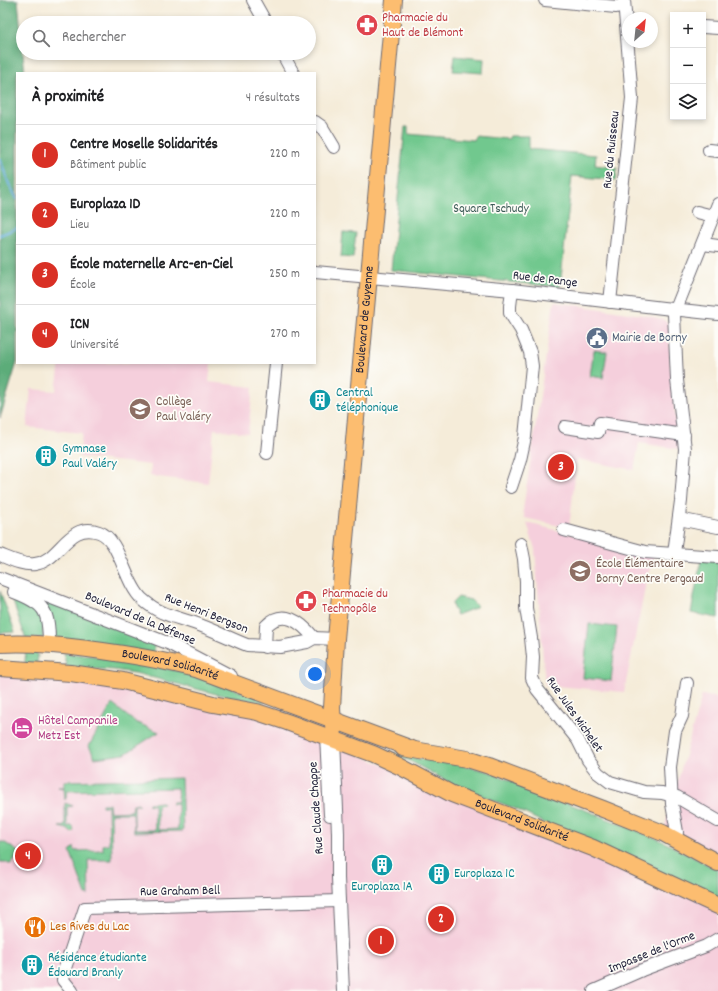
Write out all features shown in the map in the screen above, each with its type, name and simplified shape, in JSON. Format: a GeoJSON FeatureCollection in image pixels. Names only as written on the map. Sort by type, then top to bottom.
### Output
{"type":"FeatureCollection","features":[{"type":"Feature","properties":{"kind":"main road","name":"Boulevard de Guyenne"},"geometry":{"type":"LineString","coordinates":[[330,728],[336,639],[394,0]]}},
{"type":"Feature","properties":{"kind":"main road","name":"Boulevard Solidarité"},"geometry":{"type":"LineString","coordinates":[[0,644],[22,642],[48,644],[142,656],[196,669],[266,695],[452,794],[593,848],[718,906]]}},
{"type":"Feature","properties":{"kind":"main road"},"geometry":{"type":"LineString","coordinates":[[44,670],[54,652],[48,644]]}},
{"type":"Feature","properties":{"kind":"main road","name":"Boulevard Solidarité"},"geometry":{"type":"LineString","coordinates":[[0,668],[44,670],[123,681],[208,703],[330,728],[412,749],[467,759],[603,809],[662,833],[718,863]]}},
{"type":"Feature","properties":{"kind":"street"},"geometry":{"type":"LineString","coordinates":[[253,0],[262,16]]}},
{"type":"Feature","properties":{"kind":"street"},"geometry":{"type":"LineString","coordinates":[[545,0],[616,7],[624,3]]}},
{"type":"Feature","properties":{"kind":"street","name":"Rue du Ruisseau"},"geometry":{"type":"LineString","coordinates":[[610,302],[632,98],[624,3]]}},
{"type":"Feature","properties":{"kind":"street"},"geometry":{"type":"LineString","coordinates":[[706,27],[718,28]]}},
{"type":"Feature","properties":{"kind":"street"},"geometry":{"type":"LineString","coordinates":[[286,60],[292,72]]}},
{"type":"Feature","properties":{"kind":"street"},"geometry":{"type":"LineString","coordinates":[[316,123],[322,127],[334,147]]}},
{"type":"Feature","properties":{"kind":"street"},"geometry":{"type":"LineString","coordinates":[[674,553],[679,520],[685,449],[677,380],[674,318],[676,309],[718,204]]}},
{"type":"Feature","properties":{"kind":"street"},"geometry":{"type":"LineString","coordinates":[[697,212],[713,216]]}},
{"type":"Feature","properties":{"kind":"street"},"geometry":{"type":"LineString","coordinates":[[703,244],[718,246]]}},
{"type":"Feature","properties":{"kind":"street","name":"Rue de Pange"},"geometry":{"type":"LineString","coordinates":[[316,272],[512,290],[718,314]]}},
{"type":"Feature","properties":{"kind":"street"},"geometry":{"type":"LineString","coordinates":[[510,487],[520,460],[525,438],[532,366],[530,352],[524,335],[510,313],[512,290]]}},
{"type":"Feature","properties":{"kind":"street"},"geometry":{"type":"LineString","coordinates":[[267,453],[276,364]]}},
{"type":"Feature","properties":{"kind":"street"},"geometry":{"type":"LineString","coordinates":[[565,427],[598,432],[600,423],[684,435]]}},
{"type":"Feature","properties":{"kind":"street"},"geometry":{"type":"LineString","coordinates":[[679,520],[718,527]]}},
{"type":"Feature","properties":{"kind":"street"},"geometry":{"type":"LineString","coordinates":[[564,530],[645,552],[718,557]]}},
{"type":"Feature","properties":{"kind":"street","name":"Rue Henri Bergson"},"geometry":{"type":"LineString","coordinates":[[0,555],[23,563],[35,564],[43,562],[51,556],[74,534],[83,531],[97,531],[108,536],[112,542],[134,588],[143,600],[152,607],[169,616],[194,623],[247,645],[280,648],[307,642],[314,638],[336,639]]}},
{"type":"Feature","properties":{"kind":"street","name":"Rue Jules Michelet"},"geometry":{"type":"LineString","coordinates":[[521,544],[526,581],[526,608],[531,638],[532,678],[537,689],[578,740],[588,760],[598,773],[610,782],[633,790],[672,795],[680,798],[718,821]]}},
{"type":"Feature","properties":{"kind":"street","name":"Boulevard de la Défense"},"geometry":{"type":"LineString","coordinates":[[0,578],[170,644],[266,695]]}},
{"type":"Feature","properties":{"kind":"street"},"geometry":{"type":"LineString","coordinates":[[0,586],[31,598],[40,605],[47,616],[49,628],[48,644]]}},
{"type":"Feature","properties":{"kind":"street","name":"Rue Henri Bergson"},"geometry":{"type":"LineString","coordinates":[[265,647],[266,626],[272,619],[283,617],[293,620],[307,630],[314,638]]}},
{"type":"Feature","properties":{"kind":"street"},"geometry":{"type":"LineString","coordinates":[[676,840],[670,767],[675,731],[682,716],[687,683]]}},
{"type":"Feature","properties":{"kind":"street","name":"Rue Claude Chappe"},"geometry":{"type":"LineString","coordinates":[[330,728],[338,833],[338,878],[343,991]]}},
{"type":"Feature","properties":{"kind":"street","name":"Rue Graham Bell"},"geometry":{"type":"LineString","coordinates":[[72,991],[63,980],[65,968],[85,908],[339,901]]}},
{"type":"Feature","properties":{"kind":"street","name":"Impasse de l'Orme"},"geometry":{"type":"LineString","coordinates":[[594,991],[642,970],[706,946],[718,938]]}},
{"type":"Feature","properties":{"kind":"shaded area"},"geometry":{"type":"Polygon","coordinates":[[[554,302],[649,316],[665,320],[669,324],[671,380],[679,449],[639,443],[634,470],[577,459],[569,528],[525,518],[523,510],[554,302]]]}},
{"type":"Feature","properties":{"kind":"shaded area","name":"Collège Paul Valéry"},"geometry":{"type":"Polygon","coordinates":[[[60,364],[211,364],[209,382],[253,387],[248,433],[214,429],[208,483],[150,476],[151,465],[79,457],[82,433],[27,427],[31,389],[56,391],[60,364]]]}},
{"type":"Feature","properties":{"kind":"shaded area"},"geometry":{"type":"Polygon","coordinates":[[[527,523],[634,549],[654,557],[645,588],[624,692],[545,685],[535,549],[527,523]]]}},
{"type":"Feature","properties":{"kind":"shaded area"},"geometry":{"type":"Polygon","coordinates":[[[0,669],[95,677],[257,712],[718,906],[718,991],[0,991],[0,669]]]}},
{"type":"Feature","properties":{"kind":"shaded area"},"geometry":{"type":"Polygon","coordinates":[[[702,695],[718,698],[718,863],[663,833],[702,695]]]}},
{"type":"Feature","properties":{"kind":"green space"},"geometry":{"type":"Polygon","coordinates":[[[0,0],[18,0],[20,16],[16,16],[16,60],[24,60],[25,72],[16,72],[17,364],[0,418],[0,0]]]}},
{"type":"Feature","properties":{"kind":"green space"},"geometry":{"type":"Polygon","coordinates":[[[455,56],[484,59],[483,73],[453,71],[455,56]]]}},
{"type":"Feature","properties":{"kind":"green space","name":"Square Tschudy"},"geometry":{"type":"Polygon","coordinates":[[[405,127],[408,127],[408,134],[474,140],[475,136],[508,139],[510,136],[529,136],[529,149],[596,155],[595,165],[617,168],[616,180],[572,176],[560,287],[391,270],[405,127]]]}},
{"type":"Feature","properties":{"kind":"green space"},"geometry":{"type":"Polygon","coordinates":[[[343,232],[356,233],[353,258],[341,257],[343,232]]]}},
{"type":"Feature","properties":{"kind":"green space"},"geometry":{"type":"Polygon","coordinates":[[[594,350],[607,352],[603,378],[590,376],[594,350]]]}},
{"type":"Feature","properties":{"kind":"green space"},"geometry":{"type":"Polygon","coordinates":[[[701,560],[718,561],[718,618],[691,613],[701,560]]]}},
{"type":"Feature","properties":{"kind":"green space"},"geometry":{"type":"Polygon","coordinates":[[[13,585],[151,642],[154,645],[154,651],[151,653],[55,639],[51,621],[13,585]]]}},
{"type":"Feature","properties":{"kind":"green space"},"geometry":{"type":"Polygon","coordinates":[[[0,591],[15,632],[0,633],[0,591]]]}},
{"type":"Feature","properties":{"kind":"green space"},"geometry":{"type":"Polygon","coordinates":[[[10,593],[29,602],[43,619],[43,638],[26,639],[10,593]]]}},
{"type":"Feature","properties":{"kind":"green space"},"geometry":{"type":"Polygon","coordinates":[[[458,597],[471,600],[477,606],[457,615],[452,603],[458,597]]]}},
{"type":"Feature","properties":{"kind":"green space"},"geometry":{"type":"Polygon","coordinates":[[[589,624],[617,627],[611,681],[583,678],[589,624]]]}},
{"type":"Feature","properties":{"kind":"green space"},"geometry":{"type":"Polygon","coordinates":[[[26,648],[36,651],[38,656],[37,663],[25,663],[26,648]]]}},
{"type":"Feature","properties":{"kind":"green space"},"geometry":{"type":"Polygon","coordinates":[[[64,653],[103,657],[195,674],[266,701],[264,703],[216,694],[135,673],[66,667],[64,653]]]}},
{"type":"Feature","properties":{"kind":"green space"},"geometry":{"type":"Polygon","coordinates":[[[112,704],[135,722],[159,732],[125,754],[95,758],[89,746],[112,704]]]}},
{"type":"Feature","properties":{"kind":"green space"},"geometry":{"type":"Polygon","coordinates":[[[375,748],[420,759],[461,765],[487,771],[658,839],[718,870],[718,901],[556,829],[516,809],[454,785],[408,760],[393,758],[375,748]]]}},
{"type":"Feature","properties":{"kind":"green space"},"geometry":{"type":"Polygon","coordinates":[[[181,778],[183,831],[134,832],[133,813],[111,813],[112,860],[88,860],[89,895],[86,895],[70,851],[74,847],[75,851],[103,850],[103,844],[109,844],[108,806],[102,806],[102,804],[109,804],[110,812],[132,811],[133,804],[138,803],[140,805],[134,805],[134,830],[155,830],[154,805],[148,804],[162,802],[163,804],[157,805],[158,830],[178,829],[178,804],[171,804],[173,802],[178,802],[177,788],[67,791],[65,800],[64,788],[58,787],[64,787],[64,781],[181,778]]]}},
{"type":"Feature","properties":{"kind":"green space"},"geometry":{"type":"Polygon","coordinates":[[[65,803],[73,806],[67,807],[67,826],[73,826],[74,831],[72,833],[67,829],[59,827],[65,826],[65,803]]]}},
{"type":"Feature","properties":{"kind":"green space"},"geometry":{"type":"Polygon","coordinates":[[[0,842],[4,842],[20,853],[11,865],[5,862],[0,862],[0,842]]]}},
{"type":"Feature","properties":{"kind":"waterway"},"geometry":{"type":"LineString","coordinates":[[0,159],[9,184],[16,197]]}},
{"type":"Feature","properties":{"kind":"waterway"},"geometry":{"type":"LineString","coordinates":[[0,235],[16,228]]}},
{"type":"Feature","properties":{"kind":"place","name":"Pharmacie du Haut de Blémont"},"geometry":{"type":"Point","coordinates":[367,25]}},
{"type":"Feature","properties":{"kind":"place","name":"Mairie de Borny"},"geometry":{"type":"Point","coordinates":[597,338]}},
{"type":"Feature","properties":{"kind":"place","name":"Central téléphonique"},"geometry":{"type":"Point","coordinates":[320,400]}},
{"type":"Feature","properties":{"kind":"place","name":"Collège Paul Valéry"},"geometry":{"type":"Point","coordinates":[140,409]}},
{"type":"Feature","properties":{"kind":"place","name":"Gymnase Paul Valéry"},"geometry":{"type":"Point","coordinates":[46,456]}},
{"type":"Feature","properties":{"kind":"place","name":"École maternelle Arc-en-Ciel"},"geometry":{"type":"Point","coordinates":[561,467]}},
{"type":"Feature","properties":{"kind":"place","name":"École Élémentaire Borny Centre Pergaud"},"geometry":{"type":"Point","coordinates":[580,571]}},
{"type":"Feature","properties":{"kind":"place","name":"Pharmacie du Technopôle"},"geometry":{"type":"Point","coordinates":[306,601]}},
{"type":"Feature","properties":{"kind":"place","name":"Hôtel Campanile Metz Est"},"geometry":{"type":"Point","coordinates":[22,728]}},
{"type":"Feature","properties":{"kind":"place","name":"ICN"},"geometry":{"type":"Point","coordinates":[28,856]}},
{"type":"Feature","properties":{"kind":"place","name":"Europlaza 1A"},"geometry":{"type":"Point","coordinates":[382,865]}},
{"type":"Feature","properties":{"kind":"place","name":"Europlaza 1C"},"geometry":{"type":"Point","coordinates":[439,874]}},
{"type":"Feature","properties":{"kind":"place","name":"Europlaza 1D"},"geometry":{"type":"Point","coordinates":[441,919]}},
{"type":"Feature","properties":{"kind":"place","name":"Les Rives du Lac"},"geometry":{"type":"Point","coordinates":[35,927]}},
{"type":"Feature","properties":{"kind":"place","name":"Centre Moselle Solidarités"},"geometry":{"type":"Point","coordinates":[381,941]}},
{"type":"Feature","properties":{"kind":"place","name":"Résidence étudiante Édouard Branly"},"geometry":{"type":"Point","coordinates":[32,965]}}]}
